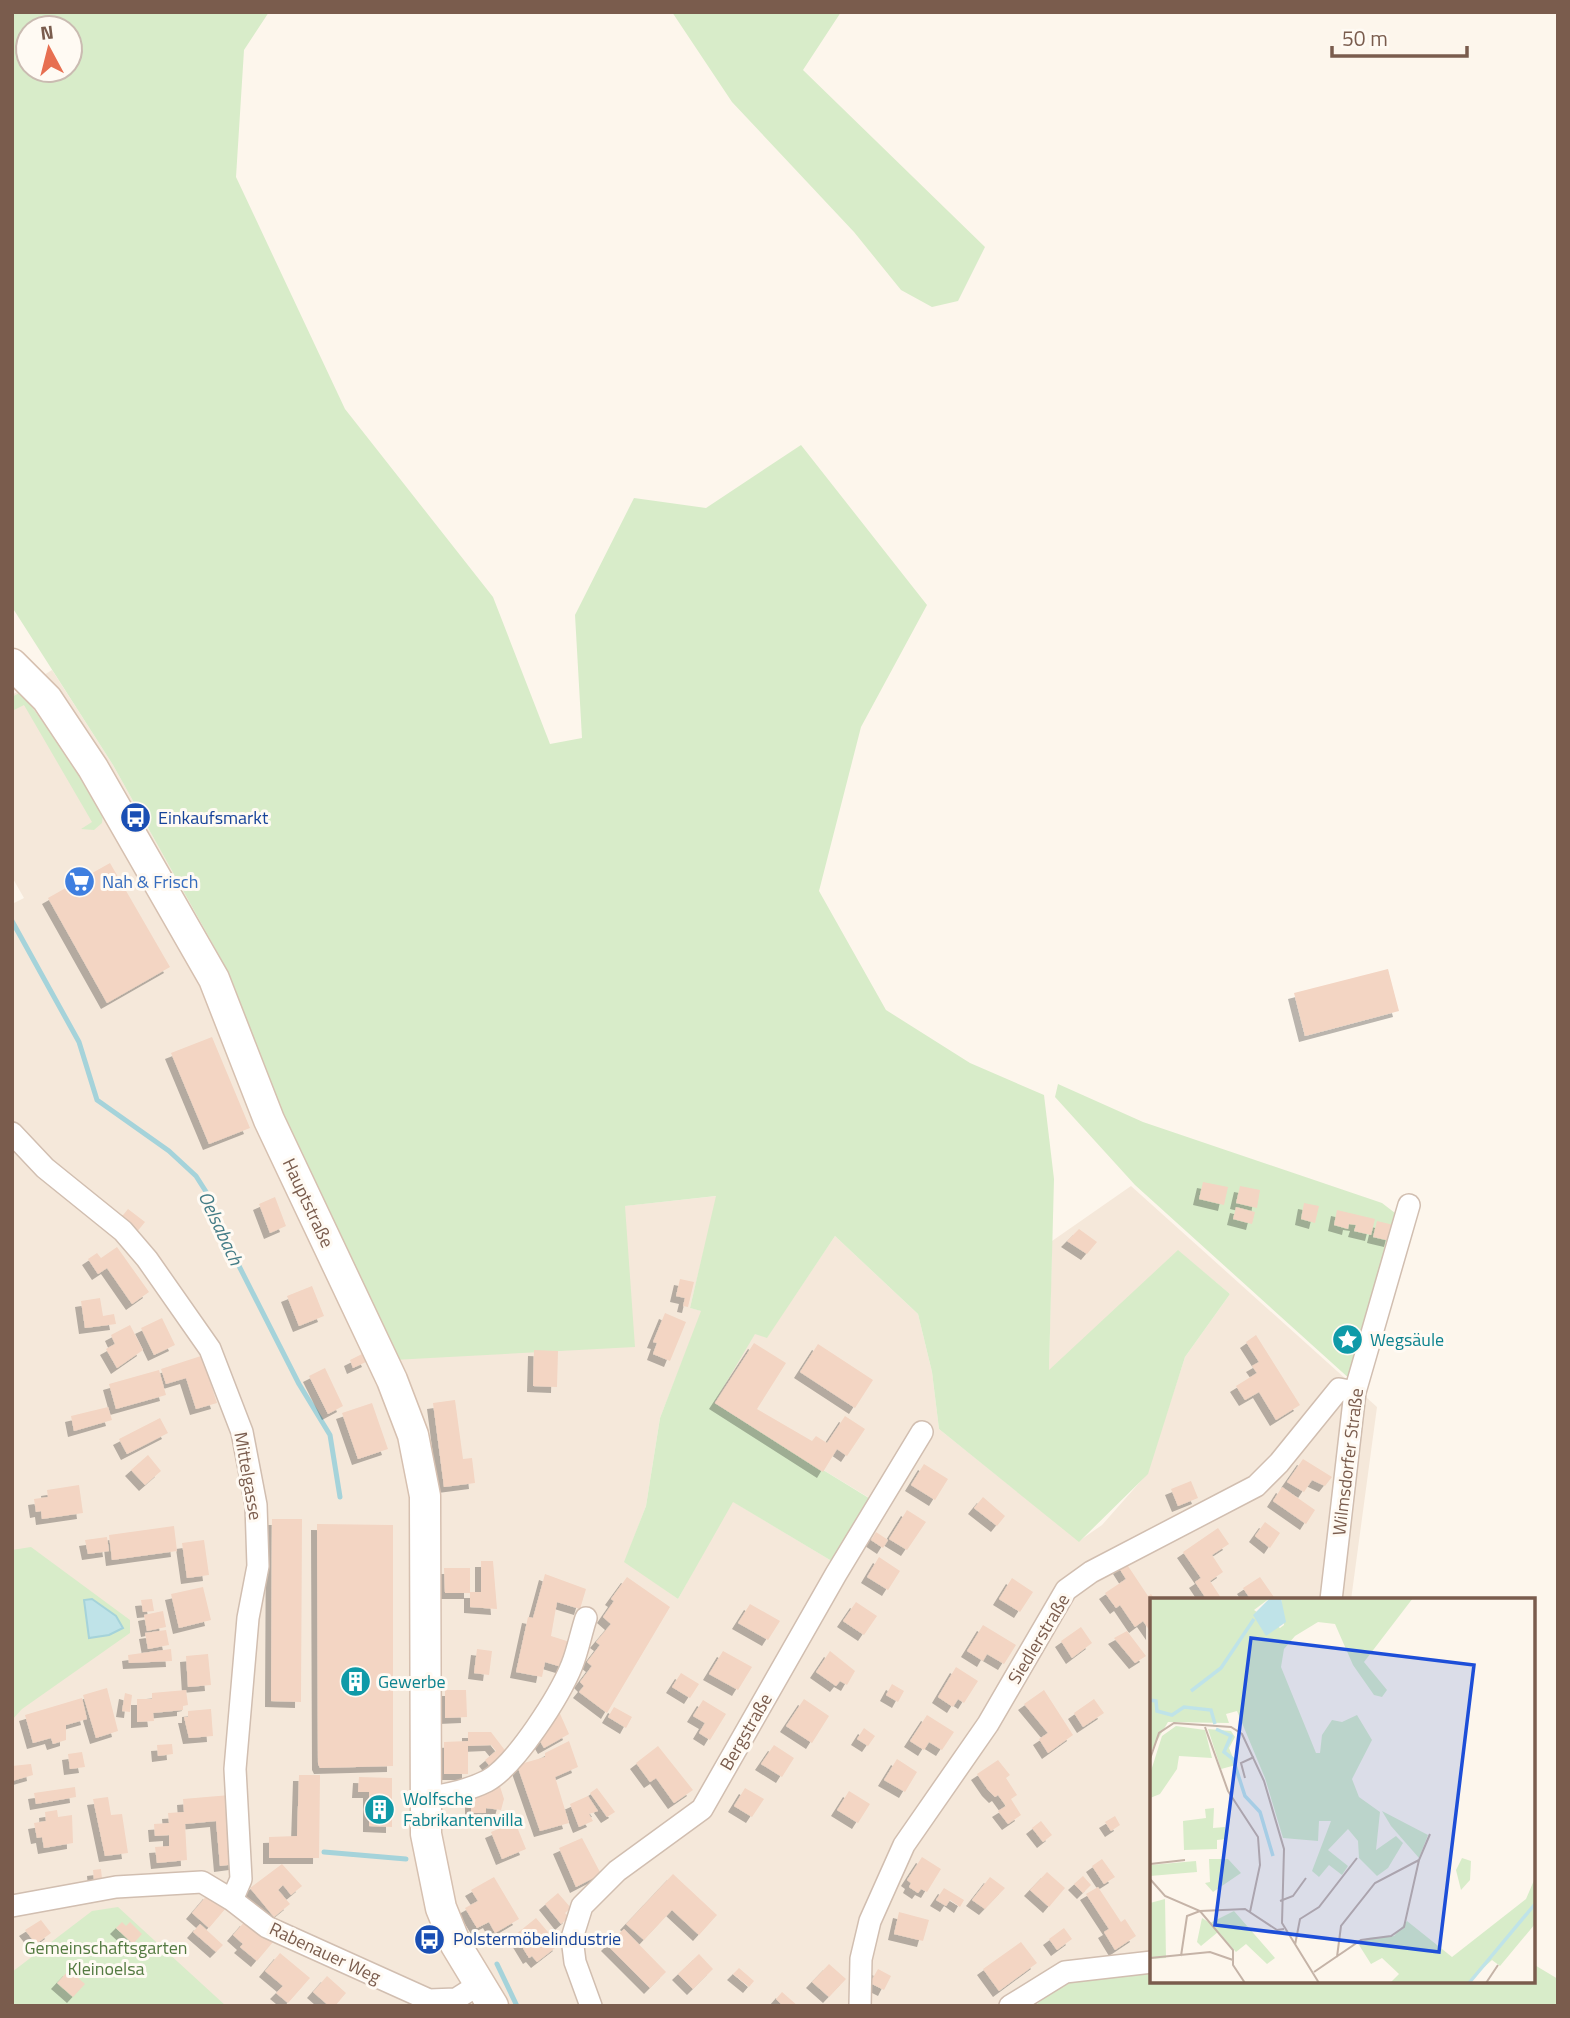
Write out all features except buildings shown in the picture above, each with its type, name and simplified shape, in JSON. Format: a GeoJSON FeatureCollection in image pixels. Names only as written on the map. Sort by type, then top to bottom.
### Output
{"type":"FeatureCollection","features":[{"type":"Feature","properties":{"kind":"main road","name":"Hauptstraße"},"geometry":{"type":"LineString","coordinates":[[12,664],[47,699],[93,768],[214,979],[270,1121],[392,1380],[413,1435],[425,1496],[425,1798],[428,1846],[441,1908],[456,1945],[486,1995]]}},
{"type":"Feature","properties":{"kind":"street","name":"Mittelgasse"},"geometry":{"type":"LineString","coordinates":[[12,1133],[45,1168],[123,1231],[147,1259],[210,1349],[242,1432],[256,1505],[258,1566],[246,1640],[235,1769],[241,1879],[232,1900]]}},
{"type":"Feature","properties":{"kind":"street","name":"Wilmsdorfer Straße"},"geometry":{"type":"LineString","coordinates":[[1331,1598],[1355,1392],[1409,1205]]}},
{"type":"Feature","properties":{"kind":"street","name":"Siedlerstraße"},"geometry":{"type":"LineString","coordinates":[[860,2006],[861,1959],[870,1921],[904,1845],[988,1724],[1066,1591],[1091,1572],[1256,1486],[1279,1464],[1339,1389],[1355,1392]]}},
{"type":"Feature","properties":{"kind":"street","name":"Bergstraße"},"geometry":{"type":"LineString","coordinates":[[591,2006],[575,1962],[572,1938],[582,1906],[617,1871],[702,1809],[836,1574],[922,1432]]}},
{"type":"Feature","properties":{"kind":"street"},"geometry":{"type":"LineString","coordinates":[[425,1798],[458,1793],[489,1779],[514,1753],[541,1722],[572,1665],[586,1618]]}},
{"type":"Feature","properties":{"kind":"street","name":"Rabenauer Weg"},"geometry":{"type":"LineString","coordinates":[[12,1906],[116,1886],[186,1881],[208,1884],[267,1927],[429,2000],[486,1995]]}},
{"type":"Feature","properties":{"kind":"street"},"geometry":{"type":"LineString","coordinates":[[1010,2006],[1065,1972],[1150,1962]]}},
{"type":"Feature","properties":{"kind":"shaded area"},"geometry":{"type":"Polygon","coordinates":[[[52,670],[113,765],[220,957],[257,1051],[624,1206],[717,1196],[690,1308],[702,1311],[660,1418],[646,1506],[625,1561],[678,1599],[732,1501],[835,1563],[871,1499],[713,1403],[755,1333],[767,1337],[835,1236],[918,1314],[932,1372],[939,1429],[1079,1541],[1102,1525],[1147,1474],[1185,1357],[1230,1294],[1178,1251],[1049,1371],[1052,1241],[1131,1186],[1377,1407],[1351,1598],[1150,1598],[1150,1967],[1064,1978],[1035,2006],[12,2006],[12,904],[24,898],[12,877],[12,695],[52,670]]]}},
{"type":"Feature","properties":{"kind":"green space"},"geometry":{"type":"Polygon","coordinates":[[[12,12],[269,12],[244,50],[236,177],[345,409],[493,597],[550,744],[582,738],[575,615],[634,498],[706,508],[801,445],[927,605],[861,727],[819,891],[886,1010],[970,1063],[1044,1095],[1054,1179],[1049,1370],[1178,1250],[1230,1294],[1185,1357],[1148,1474],[1079,1542],[939,1429],[932,1372],[918,1314],[835,1236],[767,1338],[755,1334],[714,1403],[872,1500],[835,1563],[733,1502],[678,1599],[624,1562],[646,1506],[660,1418],[701,1311],[690,1308],[716,1196],[625,1206],[635,1347],[393,1360],[272,1105],[257,1051],[220,957],[113,765],[12,607],[12,12]]]}},
{"type":"Feature","properties":{"kind":"green space"},"geometry":{"type":"Polygon","coordinates":[[[672,12],[841,12],[803,70],[985,247],[958,301],[932,307],[901,290],[854,232],[732,102],[672,12]]]}},
{"type":"Feature","properties":{"kind":"green space"},"geometry":{"type":"Polygon","coordinates":[[[21,692],[68,757],[103,814],[102,823],[94,830],[81,829],[92,822],[24,705],[12,711],[12,697],[21,692]]]}},
{"type":"Feature","properties":{"kind":"green space"},"geometry":{"type":"Polygon","coordinates":[[[1058,1084],[1143,1122],[1382,1203],[1395,1213],[1398,1223],[1352,1381],[1135,1185],[1055,1097],[1058,1084]]]}},
{"type":"Feature","properties":{"kind":"green space"},"geometry":{"type":"Polygon","coordinates":[[[31,1547],[130,1620],[130,1633],[22,1709],[12,1720],[12,1550],[31,1547]]]}},
{"type":"Feature","properties":{"kind":"green space","name":"Gemeinschaftsgarten Kleinoelsa"},"geometry":{"type":"Polygon","coordinates":[[[118,1907],[226,2006],[12,2006],[12,1972],[92,1911],[118,1907]]]}},
{"type":"Feature","properties":{"kind":"green space"},"geometry":{"type":"Polygon","coordinates":[[[1535,1965],[1558,1979],[1558,2006],[1035,2006],[1064,1978],[1150,1967],[1150,1983],[1535,1983],[1535,1965]]]}},
{"type":"Feature","properties":{"kind":"water"},"geometry":{"type":"Polygon","coordinates":[[[92,1599],[116,1616],[123,1628],[109,1635],[89,1638],[84,1600],[92,1599]]]}},
{"type":"Feature","properties":{"kind":"waterway","name":"Oelsabach"},"geometry":{"type":"LineString","coordinates":[[12,921],[79,1042],[97,1100],[169,1151],[196,1176],[210,1198],[238,1264],[299,1384],[330,1435],[340,1497]]}},
{"type":"Feature","properties":{"kind":"waterway","name":"Oelsabach"},"geometry":{"type":"LineString","coordinates":[[324,1852],[406,1859]]}},
{"type":"Feature","properties":{"kind":"waterway","name":"Oelsabach"},"geometry":{"type":"LineString","coordinates":[[497,1964],[517,2006]]}},
{"type":"Feature","properties":{"kind":"place","name":"Einkaufsmarkt"},"geometry":{"type":"Point","coordinates":[135,818]}},
{"type":"Feature","properties":{"kind":"place","name":"Nah & Frisch"},"geometry":{"type":"Point","coordinates":[79,882]}},
{"type":"Feature","properties":{"kind":"place","name":"Wegsäule"},"geometry":{"type":"Point","coordinates":[1347,1340]}},
{"type":"Feature","properties":{"kind":"place","name":"Gewerbe"},"geometry":{"type":"Point","coordinates":[355,1682]}},
{"type":"Feature","properties":{"kind":"place","name":"Wolfsche Fabrikantenvilla"},"geometry":{"type":"Point","coordinates":[380,1809]}},
{"type":"Feature","properties":{"kind":"place","name":"Polstermöbelindustrie"},"geometry":{"type":"Point","coordinates":[430,1939]}}]}
